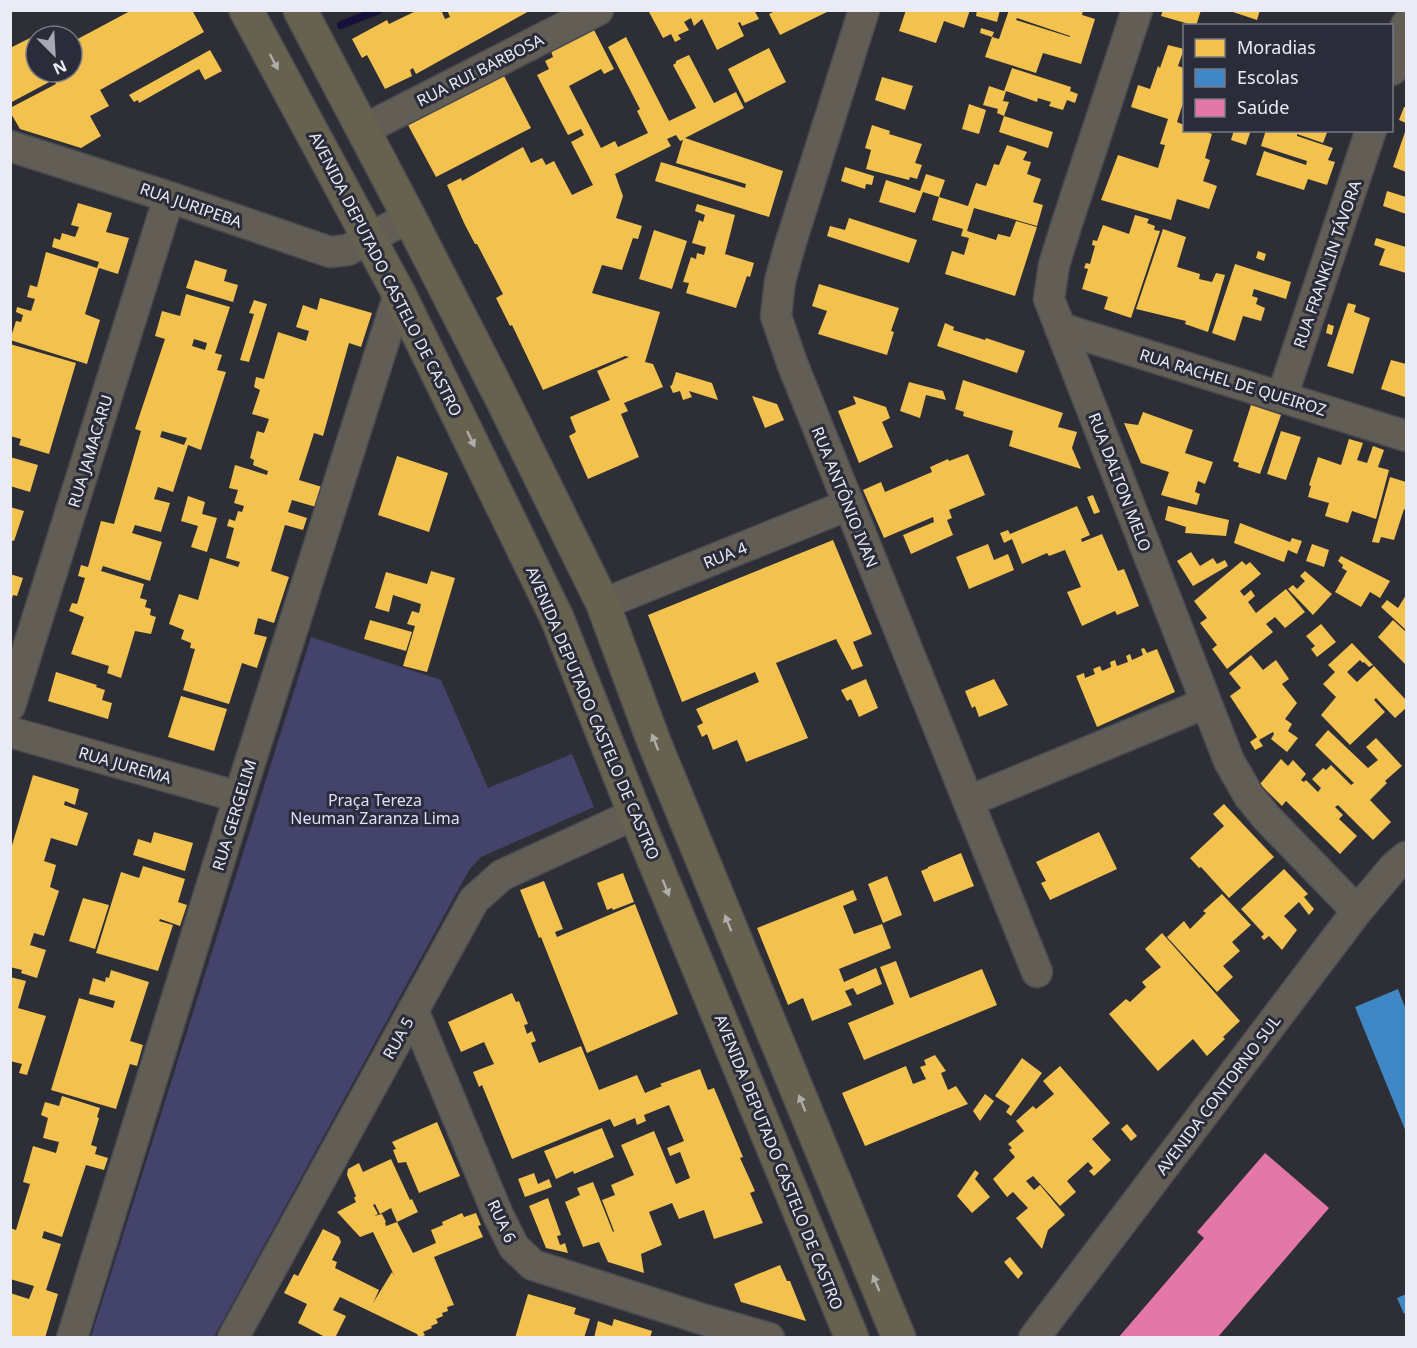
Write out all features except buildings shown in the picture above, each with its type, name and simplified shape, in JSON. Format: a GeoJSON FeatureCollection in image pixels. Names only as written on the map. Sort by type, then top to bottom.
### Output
{"type":"FeatureCollection","features":[{"type":"Feature","properties":{"kind":"main road","name":"AVENIDA DEPUTADO CASTELO DE CASTRO"},"geometry":{"type":"LineString","coordinates":[[246,10],[399,294],[557,618],[635,814],[852,1338]]}},
{"type":"Feature","properties":{"kind":"main road"},"geometry":{"type":"LineString","coordinates":[[300,10],[501,397],[603,604],[654,742],[898,1338]]}},
{"type":"Feature","properties":{"kind":"street","name":"RUA RUI BARBOSA"},"geometry":{"type":"LineString","coordinates":[[363,129],[598,10]]}},
{"type":"Feature","properties":{"kind":"street","name":"RUA ANTÔNIO IVAN"},"geometry":{"type":"LineString","coordinates":[[864,10],[790,245],[780,281],[776,316],[848,505],[1037,972]]}},
{"type":"Feature","properties":{"kind":"street","name":"RUA DALTON MELO"},"geometry":{"type":"LineString","coordinates":[[1137,10],[1054,265],[1049,298],[1229,760],[1249,796],[1267,818],[1357,911]]}},
{"type":"Feature","properties":{"kind":"street"},"geometry":{"type":"LineString","coordinates":[[1393,67],[1407,25]]}},
{"type":"Feature","properties":{"kind":"street","name":"RUA FRANKLIN TÁVORA"},"geometry":{"type":"LineString","coordinates":[[1282,397],[1370,132]]}},
{"type":"Feature","properties":{"kind":"street","name":"RUA JURIPEBA"},"geometry":{"type":"LineString","coordinates":[[10,146],[330,252],[348,250],[409,217]]}},
{"type":"Feature","properties":{"kind":"street","name":"RUA JAMACARU"},"geometry":{"type":"LineString","coordinates":[[10,706],[169,197]]}},
{"type":"Feature","properties":{"kind":"street","name":"RUA GERGELIM"},"geometry":{"type":"LineString","coordinates":[[72,1338],[239,797],[399,294]]}},
{"type":"Feature","properties":{"kind":"street","name":"RUA RACHEL DE QUEIROZ"},"geometry":{"type":"LineString","coordinates":[[1060,328],[1407,436]]}},
{"type":"Feature","properties":{"kind":"street","name":"RUA 4"},"geometry":{"type":"LineString","coordinates":[[603,604],[848,505]]}},
{"type":"Feature","properties":{"kind":"street"},"geometry":{"type":"LineString","coordinates":[[969,801],[1206,703]]}},
{"type":"Feature","properties":{"kind":"street","name":"RUA JUREMA"},"geometry":{"type":"LineString","coordinates":[[10,732],[239,797]]}},
{"type":"Feature","properties":{"kind":"street","name":"RUA 5"},"geometry":{"type":"LineString","coordinates":[[233,1338],[474,900],[502,875],[635,814]]}},
{"type":"Feature","properties":{"kind":"street","name":"AVENIDA CONTORNO SUL"},"geometry":{"type":"LineString","coordinates":[[1034,1338],[1357,911],[1394,867],[1407,857]]}},
{"type":"Feature","properties":{"kind":"street","name":"RUA 6"},"geometry":{"type":"LineString","coordinates":[[413,1010],[498,1215],[514,1247],[533,1265],[769,1338]]}},
{"type":"Feature","properties":{"kind":"green space","name":"Praça Tereza Neuman Zaranza Lima"},"geometry":{"type":"Polygon","coordinates":[[[311,637],[441,680],[488,788],[572,754],[594,807],[481,857],[469,870],[214,1337],[91,1337],[311,637]]]}},
{"type":"Feature","properties":{"kind":"waterway"},"geometry":{"type":"LineString","coordinates":[[341,25],[379,10]]}}]}
